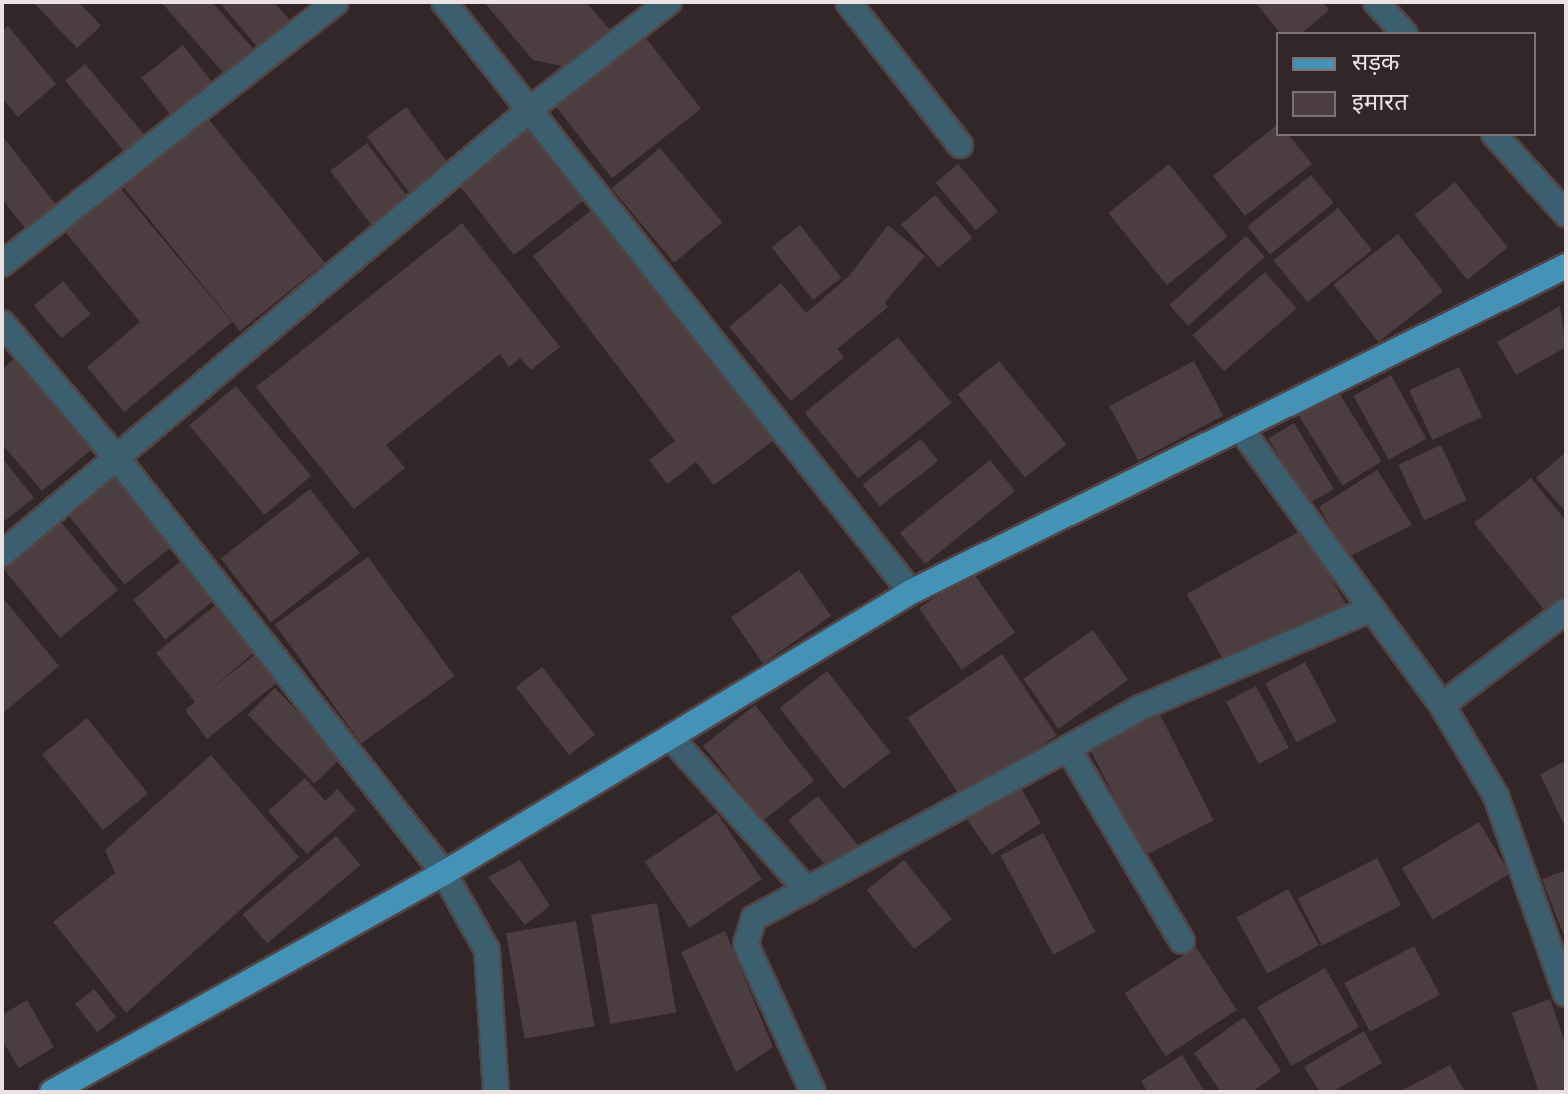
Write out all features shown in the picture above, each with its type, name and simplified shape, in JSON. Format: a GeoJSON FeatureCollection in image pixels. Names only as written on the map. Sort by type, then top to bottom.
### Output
{"type":"FeatureCollection","features":[{"type":"Feature","properties":{"kind":"main road"},"geometry":{"type":"LineString","coordinates":[[52,1092],[444,873],[672,739],[911,592],[1566,266]]}},
{"type":"Feature","properties":{"kind":"street"},"geometry":{"type":"LineString","coordinates":[[2,264],[336,2]]}},
{"type":"Feature","properties":{"kind":"street"},"geometry":{"type":"LineString","coordinates":[[444,2],[532,108],[911,592]]}},
{"type":"Feature","properties":{"kind":"street"},"geometry":{"type":"LineString","coordinates":[[2,554],[532,108],[669,2]]}},
{"type":"Feature","properties":{"kind":"street"},"geometry":{"type":"LineString","coordinates":[[848,2],[960,145]]}},
{"type":"Feature","properties":{"kind":"street"},"geometry":{"type":"LineString","coordinates":[[1376,2],[1403,32]]}},
{"type":"Feature","properties":{"kind":"street"},"geometry":{"type":"LineString","coordinates":[[1496,136],[1566,214]]}},
{"type":"Feature","properties":{"kind":"street"},"geometry":{"type":"LineString","coordinates":[[2,323],[117,458],[444,873],[487,950],[496,1092]]}},
{"type":"Feature","properties":{"kind":"street"},"geometry":{"type":"LineString","coordinates":[[1240,428],[1442,705],[1496,796],[1566,994]]}},
{"type":"Feature","properties":{"kind":"street"},"geometry":{"type":"LineString","coordinates":[[813,1092],[746,944],[747,929],[764,909],[807,890],[1140,708],[1371,609]]}},
{"type":"Feature","properties":{"kind":"street"},"geometry":{"type":"LineString","coordinates":[[1442,705],[1566,611]]}},
{"type":"Feature","properties":{"kind":"street"},"geometry":{"type":"LineString","coordinates":[[672,739],[807,890]]}},
{"type":"Feature","properties":{"kind":"street"},"geometry":{"type":"LineString","coordinates":[[1068,748],[1182,941]]}},
{"type":"Feature","properties":{"kind":"building"},"geometry":{"type":"Polygon","coordinates":[[[33,2],[79,2],[101,26],[77,48],[33,2]]]}},
{"type":"Feature","properties":{"kind":"building"},"geometry":{"type":"Polygon","coordinates":[[[161,2],[212,2],[256,52],[227,77],[161,2]]]}},
{"type":"Feature","properties":{"kind":"building"},"geometry":{"type":"Polygon","coordinates":[[[219,2],[274,2],[291,22],[259,49],[219,2]]]}},
{"type":"Feature","properties":{"kind":"building"},"geometry":{"type":"Polygon","coordinates":[[[484,2],[586,2],[610,30],[567,67],[533,60],[484,2]]]}},
{"type":"Feature","properties":{"kind":"building"},"geometry":{"type":"Polygon","coordinates":[[[1255,2],[1323,2],[1329,10],[1303,32],[1279,32],[1255,2]]]}},
{"type":"Feature","properties":{"kind":"building"},"geometry":{"type":"Polygon","coordinates":[[[8,26],[56,84],[18,117],[2,98],[2,31],[8,26]]]}},
{"type":"Feature","properties":{"kind":"building"},"geometry":{"type":"Polygon","coordinates":[[[645,37],[701,109],[612,178],[556,107],[645,37]]]}},
{"type":"Feature","properties":{"kind":"building"},"geometry":{"type":"Polygon","coordinates":[[[183,45],[215,86],[173,119],[141,78],[183,45]]]}},
{"type":"Feature","properties":{"kind":"building"},"geometry":{"type":"Polygon","coordinates":[[[85,64],[146,137],[126,153],[65,81],[85,64]]]}},
{"type":"Feature","properties":{"kind":"building"},"geometry":{"type":"Polygon","coordinates":[[[406,107],[452,168],[413,197],[367,136],[406,107]]]}},
{"type":"Feature","properties":{"kind":"building"},"geometry":{"type":"Polygon","coordinates":[[[202,111],[325,263],[240,331],[117,180],[202,111]]]}},
{"type":"Feature","properties":{"kind":"building"},"geometry":{"type":"Polygon","coordinates":[[[532,124],[589,196],[514,255],[457,182],[532,124]]]}},
{"type":"Feature","properties":{"kind":"building"},"geometry":{"type":"Polygon","coordinates":[[[1276,126],[1276,136],[1290,136],[1312,164],[1245,216],[1213,176],[1276,126]]]}},
{"type":"Feature","properties":{"kind":"building"},"geometry":{"type":"Polygon","coordinates":[[[4,138],[56,205],[25,228],[2,199],[4,138]]]}},
{"type":"Feature","properties":{"kind":"building"},"geometry":{"type":"Polygon","coordinates":[[[367,143],[412,203],[375,231],[330,171],[367,143]]]}},
{"type":"Feature","properties":{"kind":"building"},"geometry":{"type":"Polygon","coordinates":[[[660,148],[722,222],[674,263],[612,188],[660,148]]]}},
{"type":"Feature","properties":{"kind":"building"},"geometry":{"type":"Polygon","coordinates":[[[958,164],[998,211],[976,230],[936,183],[958,164]]]}},
{"type":"Feature","properties":{"kind":"building"},"geometry":{"type":"Polygon","coordinates":[[[1169,164],[1228,236],[1167,285],[1108,213],[1169,164]]]}},
{"type":"Feature","properties":{"kind":"building"},"geometry":{"type":"Polygon","coordinates":[[[1311,175],[1334,203],[1270,255],[1247,227],[1311,175]]]}},
{"type":"Feature","properties":{"kind":"building"},"geometry":{"type":"Polygon","coordinates":[[[1455,182],[1508,247],[1467,280],[1415,215],[1455,182]]]}},
{"type":"Feature","properties":{"kind":"building"},"geometry":{"type":"Polygon","coordinates":[[[116,183],[232,322],[124,412],[87,367],[140,322],[61,227],[116,183]]]}},
{"type":"Feature","properties":{"kind":"building"},"geometry":{"type":"Polygon","coordinates":[[[935,195],[972,238],[938,268],[901,225],[935,195]]]}},
{"type":"Feature","properties":{"kind":"building"},"geometry":{"type":"Polygon","coordinates":[[[598,205],[777,438],[714,485],[696,462],[667,484],[649,460],[675,441],[533,256],[598,205]]]}},
{"type":"Feature","properties":{"kind":"building"},"geometry":{"type":"Polygon","coordinates":[[[1338,208],[1372,250],[1307,302],[1273,260],[1338,208]]]}},
{"type":"Feature","properties":{"kind":"building"},"geometry":{"type":"Polygon","coordinates":[[[462,223],[560,347],[531,370],[520,358],[509,367],[500,354],[386,445],[405,468],[354,509],[256,387],[462,223]]]}},
{"type":"Feature","properties":{"kind":"building"},"geometry":{"type":"Polygon","coordinates":[[[800,225],[841,278],[813,300],[772,247],[800,225]]]}},
{"type":"Feature","properties":{"kind":"building"},"geometry":{"type":"Polygon","coordinates":[[[888,225],[925,256],[885,302],[888,307],[837,349],[844,357],[791,401],[729,327],[781,283],[806,313],[849,276],[888,225]]]}},
{"type":"Feature","properties":{"kind":"building"},"geometry":{"type":"Polygon","coordinates":[[[1398,234],[1443,292],[1378,342],[1333,284],[1398,234]]]}},
{"type":"Feature","properties":{"kind":"building"},"geometry":{"type":"Polygon","coordinates":[[[1246,236],[1265,257],[1188,326],[1169,305],[1246,236]]]}},
{"type":"Feature","properties":{"kind":"building"},"geometry":{"type":"Polygon","coordinates":[[[1265,272],[1296,308],[1224,371],[1193,335],[1265,272]]]}},
{"type":"Feature","properties":{"kind":"building"},"geometry":{"type":"Polygon","coordinates":[[[63,281],[91,314],[62,338],[34,305],[63,281]]]}},
{"type":"Feature","properties":{"kind":"building"},"geometry":{"type":"Polygon","coordinates":[[[1560,306],[1566,347],[1516,375],[1497,342],[1560,306]]]}},
{"type":"Feature","properties":{"kind":"building"},"geometry":{"type":"Polygon","coordinates":[[[898,337],[951,403],[858,479],[805,413],[898,337]]]}},
{"type":"Feature","properties":{"kind":"building"},"geometry":{"type":"Polygon","coordinates":[[[15,358],[92,449],[42,491],[2,444],[2,369],[15,358]]]}},
{"type":"Feature","properties":{"kind":"building"},"geometry":{"type":"Polygon","coordinates":[[[999,361],[1066,444],[1025,478],[958,394],[999,361]]]}},
{"type":"Feature","properties":{"kind":"building"},"geometry":{"type":"Polygon","coordinates":[[[1194,361],[1223,416],[1138,461],[1109,406],[1194,361]]]}},
{"type":"Feature","properties":{"kind":"building"},"geometry":{"type":"Polygon","coordinates":[[[1459,367],[1482,417],[1432,440],[1409,390],[1459,367]]]}},
{"type":"Feature","properties":{"kind":"building"},"geometry":{"type":"Polygon","coordinates":[[[1391,375],[1426,439],[1389,460],[1353,396],[1391,375]]]}},
{"type":"Feature","properties":{"kind":"building"},"geometry":{"type":"Polygon","coordinates":[[[236,386],[311,476],[264,515],[189,425],[236,386]]]}},
{"type":"Feature","properties":{"kind":"building"},"geometry":{"type":"Polygon","coordinates":[[[1337,390],[1382,461],[1343,486],[1298,414],[1337,390]]]}},
{"type":"Feature","properties":{"kind":"building"},"geometry":{"type":"Polygon","coordinates":[[[1294,423],[1334,489],[1308,504],[1268,438],[1294,423]]]}},
{"type":"Feature","properties":{"kind":"building"},"geometry":{"type":"Polygon","coordinates":[[[921,439],[938,461],[880,507],[863,485],[921,439]]]}},
{"type":"Feature","properties":{"kind":"building"},"geometry":{"type":"Polygon","coordinates":[[[1441,445],[1467,500],[1424,520],[1398,465],[1441,445]]]}},
{"type":"Feature","properties":{"kind":"building"},"geometry":{"type":"Polygon","coordinates":[[[1566,452],[1566,512],[1536,478],[1566,452]]]}},
{"type":"Feature","properties":{"kind":"building"},"geometry":{"type":"Polygon","coordinates":[[[2,458],[34,498],[2,523],[2,458]]]}},
{"type":"Feature","properties":{"kind":"building"},"geometry":{"type":"Polygon","coordinates":[[[990,460],[1015,491],[925,564],[900,533],[990,460]]]}},
{"type":"Feature","properties":{"kind":"building"},"geometry":{"type":"Polygon","coordinates":[[[1377,470],[1412,525],[1348,557],[1319,507],[1377,470]]]}},
{"type":"Feature","properties":{"kind":"building"},"geometry":{"type":"Polygon","coordinates":[[[111,471],[172,546],[125,585],[64,509],[111,471]]]}},
{"type":"Feature","properties":{"kind":"building"},"geometry":{"type":"Polygon","coordinates":[[[1531,478],[1566,521],[1566,594],[1545,611],[1474,523],[1531,478]]]}},
{"type":"Feature","properties":{"kind":"building"},"geometry":{"type":"Polygon","coordinates":[[[310,489],[360,553],[271,622],[221,559],[310,489]]]}},
{"type":"Feature","properties":{"kind":"building"},"geometry":{"type":"Polygon","coordinates":[[[54,514],[118,590],[60,638],[2,567],[2,557],[54,514]]]}},
{"type":"Feature","properties":{"kind":"building"},"geometry":{"type":"Polygon","coordinates":[[[1304,529],[1347,606],[1229,671],[1187,594],[1304,529]]]}},
{"type":"Feature","properties":{"kind":"building"},"geometry":{"type":"Polygon","coordinates":[[[186,557],[218,597],[165,639],[133,600],[186,557]]]}},
{"type":"Feature","properties":{"kind":"building"},"geometry":{"type":"Polygon","coordinates":[[[368,557],[454,676],[361,744],[275,625],[368,557]]]}},
{"type":"Feature","properties":{"kind":"building"},"geometry":{"type":"Polygon","coordinates":[[[799,570],[831,616],[763,663],[731,618],[799,570]]]}},
{"type":"Feature","properties":{"kind":"building"},"geometry":{"type":"Polygon","coordinates":[[[972,571],[1015,632],[962,670],[919,608],[972,571]]]}},
{"type":"Feature","properties":{"kind":"building"},"geometry":{"type":"Polygon","coordinates":[[[2,597],[59,666],[2,714],[2,597]]]}},
{"type":"Feature","properties":{"kind":"building"},"geometry":{"type":"Polygon","coordinates":[[[217,604],[255,652],[206,693],[257,653],[279,681],[207,739],[185,710],[195,702],[156,653],[217,604]]]}},
{"type":"Feature","properties":{"kind":"building"},"geometry":{"type":"Polygon","coordinates":[[[1093,630],[1128,680],[1058,729],[1023,679],[1093,630]]]}},
{"type":"Feature","properties":{"kind":"building"},"geometry":{"type":"Polygon","coordinates":[[[1002,654],[1057,735],[962,799],[907,718],[1002,654]]]}},
{"type":"Feature","properties":{"kind":"building"},"geometry":{"type":"Polygon","coordinates":[[[1305,662],[1336,721],[1297,742],[1265,683],[1305,662]]]}},
{"type":"Feature","properties":{"kind":"building"},"geometry":{"type":"Polygon","coordinates":[[[542,667],[595,735],[569,755],[516,687],[542,667]]]}},
{"type":"Feature","properties":{"kind":"building"},"geometry":{"type":"Polygon","coordinates":[[[827,671],[890,752],[843,789],[780,708],[827,671]]]}},
{"type":"Feature","properties":{"kind":"building"},"geometry":{"type":"Polygon","coordinates":[[[1256,686],[1289,748],[1259,764],[1226,702],[1256,686]]]}},
{"type":"Feature","properties":{"kind":"building"},"geometry":{"type":"Polygon","coordinates":[[[275,688],[342,757],[314,783],[248,714],[275,688]]]}},
{"type":"Feature","properties":{"kind":"building"},"geometry":{"type":"Polygon","coordinates":[[[755,705],[814,781],[762,821],[703,746],[755,705]]]}},
{"type":"Feature","properties":{"kind":"building"},"geometry":{"type":"Polygon","coordinates":[[[1157,709],[1214,820],[1144,856],[1088,744],[1157,709]]]}},
{"type":"Feature","properties":{"kind":"building"},"geometry":{"type":"Polygon","coordinates":[[[87,718],[148,793],[103,830],[42,755],[87,718]]]}},
{"type":"Feature","properties":{"kind":"building"},"geometry":{"type":"Polygon","coordinates":[[[211,755],[299,857],[126,1013],[53,922],[115,873],[105,850],[211,755]]]}},
{"type":"Feature","properties":{"kind":"building"},"geometry":{"type":"Polygon","coordinates":[[[1566,761],[1566,829],[1540,774],[1566,761]]]}},
{"type":"Feature","properties":{"kind":"building"},"geometry":{"type":"Polygon","coordinates":[[[305,778],[325,801],[337,789],[356,810],[307,854],[268,811],[305,778]]]}},
{"type":"Feature","properties":{"kind":"building"},"geometry":{"type":"Polygon","coordinates":[[[1021,788],[1041,823],[992,855],[966,818],[1021,788]]]}},
{"type":"Feature","properties":{"kind":"building"},"geometry":{"type":"Polygon","coordinates":[[[818,796],[858,846],[829,870],[788,820],[818,796]]]}},
{"type":"Feature","properties":{"kind":"building"},"geometry":{"type":"Polygon","coordinates":[[[717,813],[762,879],[690,928],[645,862],[717,813]]]}},
{"type":"Feature","properties":{"kind":"building"},"geometry":{"type":"Polygon","coordinates":[[[1479,822],[1510,873],[1433,920],[1402,868],[1479,822]]]}},
{"type":"Feature","properties":{"kind":"building"},"geometry":{"type":"Polygon","coordinates":[[[1043,833],[1096,932],[1053,954],[1001,856],[1043,833]]]}},
{"type":"Feature","properties":{"kind":"building"},"geometry":{"type":"Polygon","coordinates":[[[336,836],[360,865],[267,944],[243,914],[336,836]]]}},
{"type":"Feature","properties":{"kind":"building"},"geometry":{"type":"Polygon","coordinates":[[[1377,858],[1401,905],[1322,946],[1298,898],[1377,858]]]}},
{"type":"Feature","properties":{"kind":"building"},"geometry":{"type":"Polygon","coordinates":[[[520,860],[550,906],[525,925],[488,877],[520,860]]]}},
{"type":"Feature","properties":{"kind":"building"},"geometry":{"type":"Polygon","coordinates":[[[904,860],[952,919],[915,949],[867,890],[904,860]]]}},
{"type":"Feature","properties":{"kind":"building"},"geometry":{"type":"Polygon","coordinates":[[[1566,870],[1566,941],[1542,879],[1566,870]]]}},
{"type":"Feature","properties":{"kind":"building"},"geometry":{"type":"Polygon","coordinates":[[[1288,889],[1319,945],[1267,974],[1236,918],[1288,889]]]}},
{"type":"Feature","properties":{"kind":"building"},"geometry":{"type":"Polygon","coordinates":[[[657,903],[676,1012],[610,1024],[591,915],[657,903]]]}},
{"type":"Feature","properties":{"kind":"building"},"geometry":{"type":"Polygon","coordinates":[[[576,921],[595,1026],[525,1039],[506,933],[576,921]]]}},
{"type":"Feature","properties":{"kind":"building"},"geometry":{"type":"Polygon","coordinates":[[[725,931],[773,1047],[736,1072],[681,952],[725,931]]]}},
{"type":"Feature","properties":{"kind":"building"},"geometry":{"type":"Polygon","coordinates":[[[1414,946],[1440,995],[1370,1032],[1344,983],[1414,946]]]}},
{"type":"Feature","properties":{"kind":"building"},"geometry":{"type":"Polygon","coordinates":[[[1196,947],[1237,1010],[1166,1056],[1125,993],[1196,947]]]}},
{"type":"Feature","properties":{"kind":"building"},"geometry":{"type":"Polygon","coordinates":[[[1325,968],[1359,1027],[1291,1066],[1257,1007],[1325,968]]]}},
{"type":"Feature","properties":{"kind":"building"},"geometry":{"type":"Polygon","coordinates":[[[94,989],[116,1017],[97,1032],[75,1004],[94,989]]]}},
{"type":"Feature","properties":{"kind":"building"},"geometry":{"type":"Polygon","coordinates":[[[1550,999],[1566,1045],[1566,1092],[1539,1092],[1512,1013],[1550,999]]]}},
{"type":"Feature","properties":{"kind":"building"},"geometry":{"type":"Polygon","coordinates":[[[27,1000],[54,1047],[19,1068],[2,1040],[2,1015],[27,1000]]]}},
{"type":"Feature","properties":{"kind":"building"},"geometry":{"type":"Polygon","coordinates":[[[1244,1017],[1281,1071],[1252,1092],[1221,1092],[1194,1053],[1244,1017]]]}},
{"type":"Feature","properties":{"kind":"building"},"geometry":{"type":"Polygon","coordinates":[[[1364,1031],[1382,1063],[1332,1092],[1320,1092],[1304,1067],[1364,1031]]]}},
{"type":"Feature","properties":{"kind":"building"},"geometry":{"type":"Polygon","coordinates":[[[1182,1055],[1205,1092],[1148,1092],[1141,1081],[1182,1055]]]}},
{"type":"Feature","properties":{"kind":"building"},"geometry":{"type":"Polygon","coordinates":[[[1450,1065],[1465,1092],[1399,1092],[1450,1065]]]}}]}
